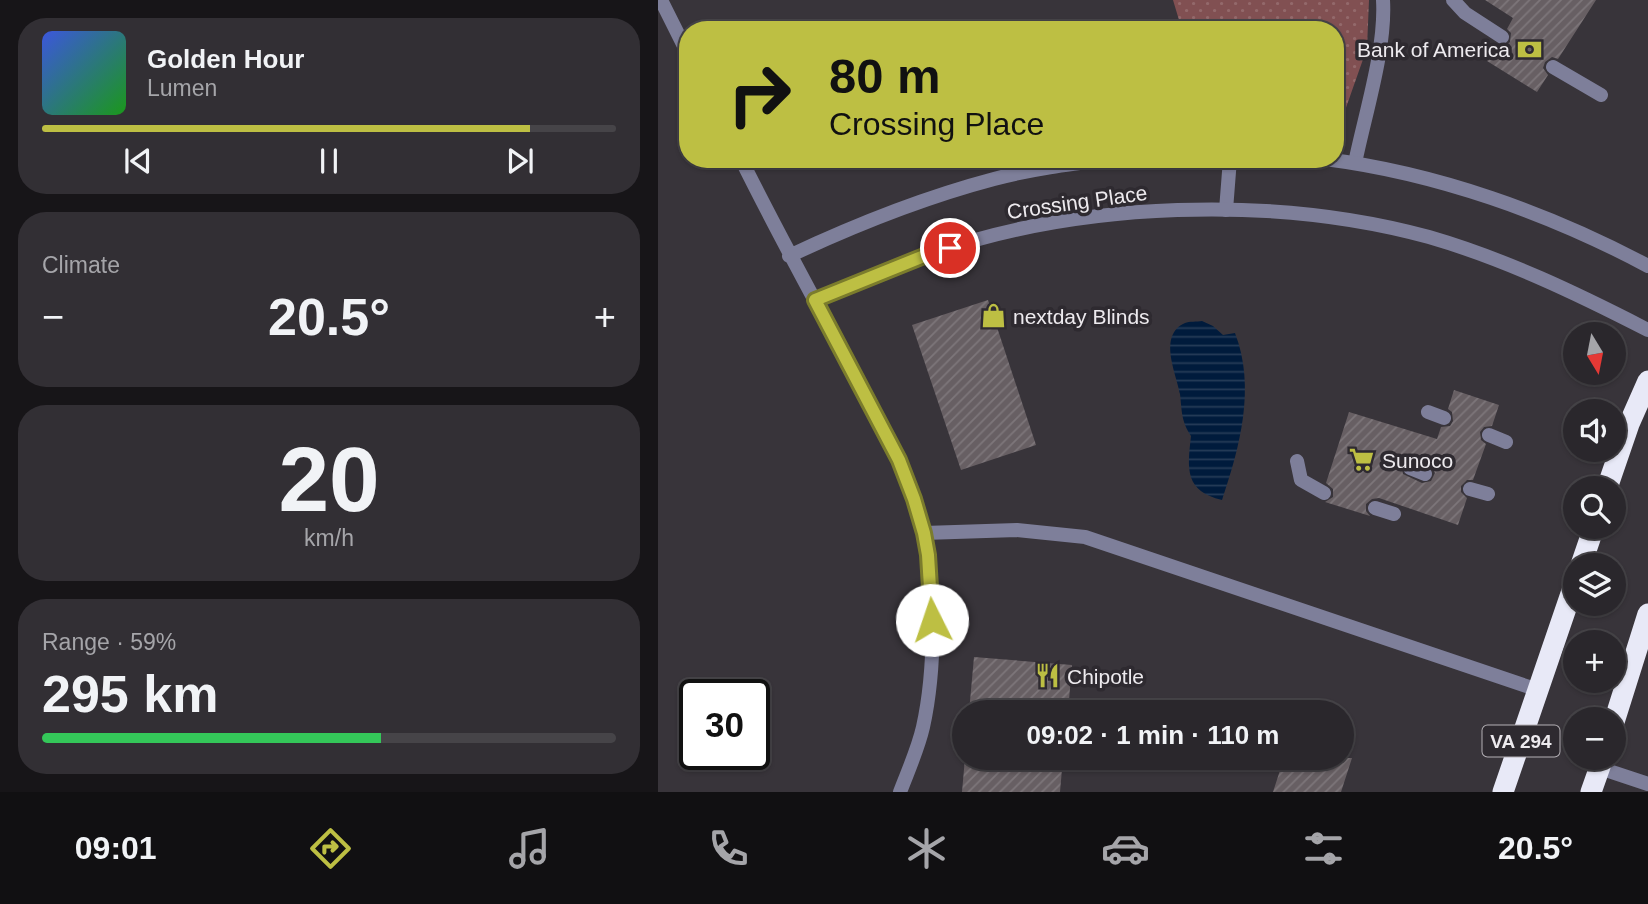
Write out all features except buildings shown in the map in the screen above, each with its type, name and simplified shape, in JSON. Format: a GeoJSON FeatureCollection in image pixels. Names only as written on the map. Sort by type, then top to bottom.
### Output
{"type":"FeatureCollection","features":[{"type":"Feature","properties":{"kind":"highway"},"geometry":{"type":"LineString","coordinates":[[1611,476],[1629,424],[1648,381]]}},
{"type":"Feature","properties":{"kind":"highway"},"geometry":{"type":"LineString","coordinates":[[1619,707],[1648,614]]}},
{"type":"Feature","properties":{"kind":"highway","name":"VA 294"},"geometry":{"type":"LineString","coordinates":[[1503,792],[1563,616]]}},
{"type":"Feature","properties":{"kind":"highway"},"geometry":{"type":"LineString","coordinates":[[1591,792],[1599,770]]}},
{"type":"Feature","properties":{"kind":"street"},"geometry":{"type":"LineString","coordinates":[[661,0],[679,36]]}},
{"type":"Feature","properties":{"kind":"street"},"geometry":{"type":"LineString","coordinates":[[1354,163],[1376,67],[1384,14],[1383,0]]}},
{"type":"Feature","properties":{"kind":"street"},"geometry":{"type":"LineString","coordinates":[[1453,0],[1465,13],[1502,37]]}},
{"type":"Feature","properties":{"kind":"street"},"geometry":{"type":"LineString","coordinates":[[1553,67],[1601,95]]}},
{"type":"Feature","properties":{"kind":"street"},"geometry":{"type":"LineString","coordinates":[[1344,162],[1446,185],[1511,206],[1556,223],[1648,266]]}},
{"type":"Feature","properties":{"kind":"street"},"geometry":{"type":"LineString","coordinates":[[745,168],[789,256],[899,460],[924,533],[932,620],[928,700],[918,744],[900,792]]}},
{"type":"Feature","properties":{"kind":"street","name":"Crossing Place"},"geometry":{"type":"LineString","coordinates":[[789,256],[864,221],[947,193],[996,178],[1056,168]]}},
{"type":"Feature","properties":{"kind":"street"},"geometry":{"type":"LineString","coordinates":[[1226,210],[1229,168]]}},
{"type":"Feature","properties":{"kind":"street","name":"Crossing Place"},"geometry":{"type":"LineString","coordinates":[[815,300],[929,254],[1024,229],[1135,213],[1226,210],[1319,217],[1426,237],[1514,267],[1648,330]]}},
{"type":"Feature","properties":{"kind":"street"},"geometry":{"type":"LineString","coordinates":[[1428,412],[1444,418]]}},
{"type":"Feature","properties":{"kind":"street"},"geometry":{"type":"LineString","coordinates":[[1489,435],[1506,442]]}},
{"type":"Feature","properties":{"kind":"street"},"geometry":{"type":"LineString","coordinates":[[1297,461],[1301,480],[1324,493]]}},
{"type":"Feature","properties":{"kind":"street"},"geometry":{"type":"LineString","coordinates":[[1409,468],[1425,474]]}},
{"type":"Feature","properties":{"kind":"street"},"geometry":{"type":"LineString","coordinates":[[1470,489],[1488,494]]}},
{"type":"Feature","properties":{"kind":"street"},"geometry":{"type":"LineString","coordinates":[[1376,508],[1394,514]]}},
{"type":"Feature","properties":{"kind":"street"},"geometry":{"type":"LineString","coordinates":[[924,533],[1017,530],[1085,537],[1538,690]]}},
{"type":"Feature","properties":{"kind":"street"},"geometry":{"type":"LineString","coordinates":[[1617,770],[1648,784]]}},
{"type":"Feature","properties":{"kind":"shaded area"},"geometry":{"type":"Polygon","coordinates":[[[1173,0],[1369,0],[1367,48],[1344,113],[1344,21],[1179,21],[1173,0]]]}},
{"type":"Feature","properties":{"kind":"water"},"geometry":{"type":"Polygon","coordinates":[[[1202,321],[1223,335],[1235,333],[1244,374],[1245,396],[1240,438],[1222,500],[1201,491],[1191,477],[1191,436],[1184,421],[1171,356],[1172,336],[1177,329],[1187,322],[1202,321]]]}},
{"type":"Feature","properties":{"kind":"place","name":"Bank of America"},"geometry":{"type":"Point","coordinates":[1530,49]}},
{"type":"Feature","properties":{"kind":"place","name":"nextday Blinds"},"geometry":{"type":"Point","coordinates":[993,316]}},
{"type":"Feature","properties":{"kind":"place","name":"Sunoco"},"geometry":{"type":"Point","coordinates":[1362,460]}},
{"type":"Feature","properties":{"kind":"place","name":"Chipotle"},"geometry":{"type":"Point","coordinates":[1047,676]}},
{"type":"Feature","properties":{"kind":"route"},"geometry":{"type":"LineString","coordinates":[[932,620],[928,555],[914,499],[899,460],[815,300],[950,248]]}}]}
